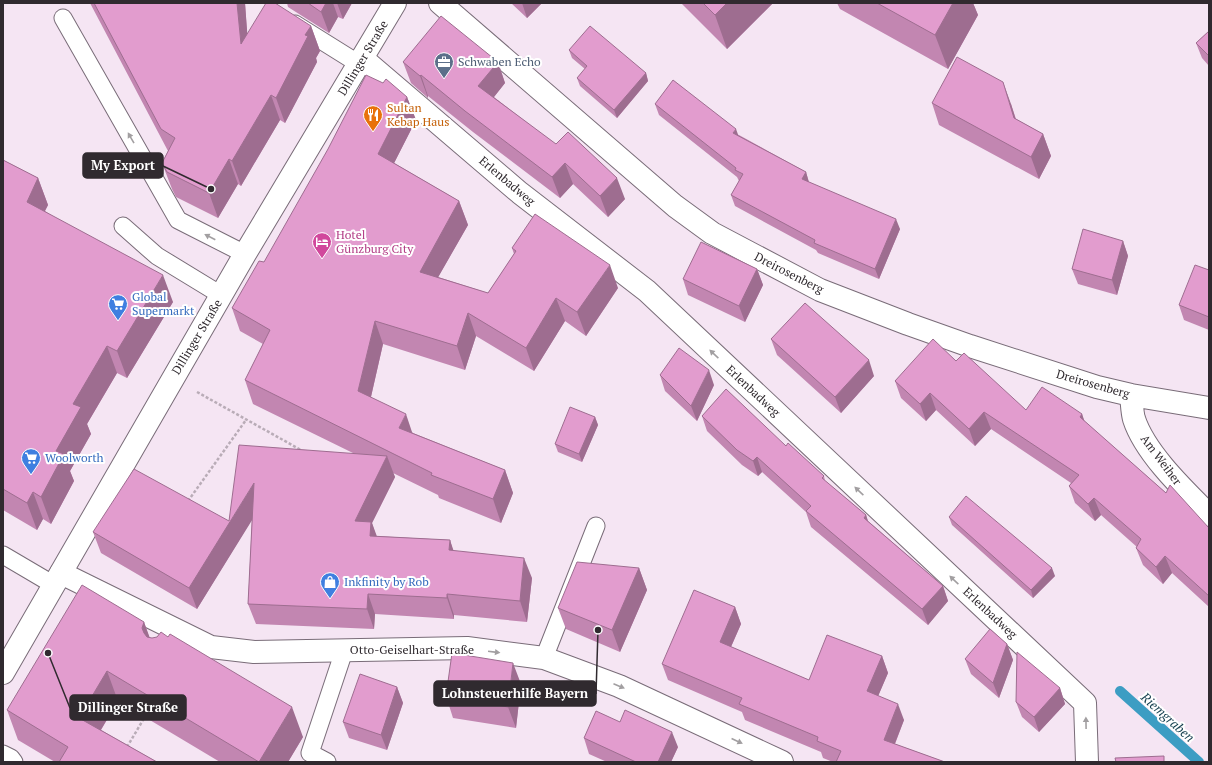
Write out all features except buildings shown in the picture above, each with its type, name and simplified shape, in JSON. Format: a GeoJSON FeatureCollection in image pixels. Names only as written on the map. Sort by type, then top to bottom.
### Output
{"type":"FeatureCollection","features":[{"type":"Feature","properties":{"kind":"street","name":"Dillinger Straße"},"geometry":{"type":"LineString","coordinates":[[3,673],[221,295],[395,3]]}},
{"type":"Feature","properties":{"kind":"street","name":"Dreirosenberg"},"geometry":{"type":"LineString","coordinates":[[440,3],[675,206],[712,233],[820,290],[970,346],[1078,381],[1131,395],[1209,408]]}},
{"type":"Feature","properties":{"kind":"street","name":"Erlenbadweg"},"geometry":{"type":"LineString","coordinates":[[361,61],[520,193],[647,291],[1085,703],[1086,762]]}},
{"type":"Feature","properties":{"kind":"street","name":"Am Weiher"},"geometry":{"type":"LineString","coordinates":[[1131,395],[1134,418],[1144,442],[1181,488],[1209,515]]}},
{"type":"Feature","properties":{"kind":"street","name":"Otto-Geiselhart-Straße"},"geometry":{"type":"LineString","coordinates":[[58,579],[175,638],[212,647],[254,652],[466,648],[544,658],[619,686],[782,762]]}},
{"type":"Feature","properties":{"kind":"lane"},"geometry":{"type":"LineString","coordinates":[[282,16],[361,61]]}},
{"type":"Feature","properties":{"kind":"lane"},"geometry":{"type":"LineString","coordinates":[[63,18],[178,220],[245,254]]}},
{"type":"Feature","properties":{"kind":"lane"},"geometry":{"type":"LineString","coordinates":[[123,226],[157,256],[221,295]]}},
{"type":"Feature","properties":{"kind":"lane"},"geometry":{"type":"LineString","coordinates":[[544,658],[596,526]]}},
{"type":"Feature","properties":{"kind":"lane"},"geometry":{"type":"LineString","coordinates":[[3,555],[58,579]]}},
{"type":"Feature","properties":{"kind":"lane"},"geometry":{"type":"LineString","coordinates":[[327,762],[310,752],[344,651]]}},
{"type":"Feature","properties":{"kind":"lane"},"geometry":{"type":"LineString","coordinates":[[3,754],[11,758],[14,762]]}},
{"type":"Feature","properties":{"kind":"path"},"geometry":{"type":"LineString","coordinates":[[173,378],[301,450]]}},
{"type":"Feature","properties":{"kind":"path"},"geometry":{"type":"LineString","coordinates":[[186,504],[246,420]]}},
{"type":"Feature","properties":{"kind":"path"},"geometry":{"type":"LineString","coordinates":[[124,752],[148,712]]}},
{"type":"Feature","properties":{"kind":"waterway","name":"Riemgraben"},"geometry":{"type":"LineString","coordinates":[[1120,691],[1199,762]]}},
{"type":"Feature","properties":{"kind":"place","name":"Schwaben Echo"},"geometry":{"type":"Point","coordinates":[444,79]}},
{"type":"Feature","properties":{"kind":"place","name":"Sultan Kebap Haus"},"geometry":{"type":"Point","coordinates":[373,132]}},
{"type":"Feature","properties":{"kind":"place","name":"My Export"},"geometry":{"type":"Point","coordinates":[211,189]}},
{"type":"Feature","properties":{"kind":"place","name":"Hotel Günzburg City"},"geometry":{"type":"Point","coordinates":[322,259]}},
{"type":"Feature","properties":{"kind":"place","name":"Global Supermarkt"},"geometry":{"type":"Point","coordinates":[118,321]}},
{"type":"Feature","properties":{"kind":"place","name":"Woolworth"},"geometry":{"type":"Point","coordinates":[31,475]}},
{"type":"Feature","properties":{"kind":"place","name":"Inkfinity by Rob"},"geometry":{"type":"Point","coordinates":[330,599]}},
{"type":"Feature","properties":{"kind":"place","name":"Lohnsteuerhilfe Bayern"},"geometry":{"type":"Point","coordinates":[598,630]}},
{"type":"Feature","properties":{"kind":"place","name":"Dillinger Straße"},"geometry":{"type":"Point","coordinates":[48,653]}}]}
